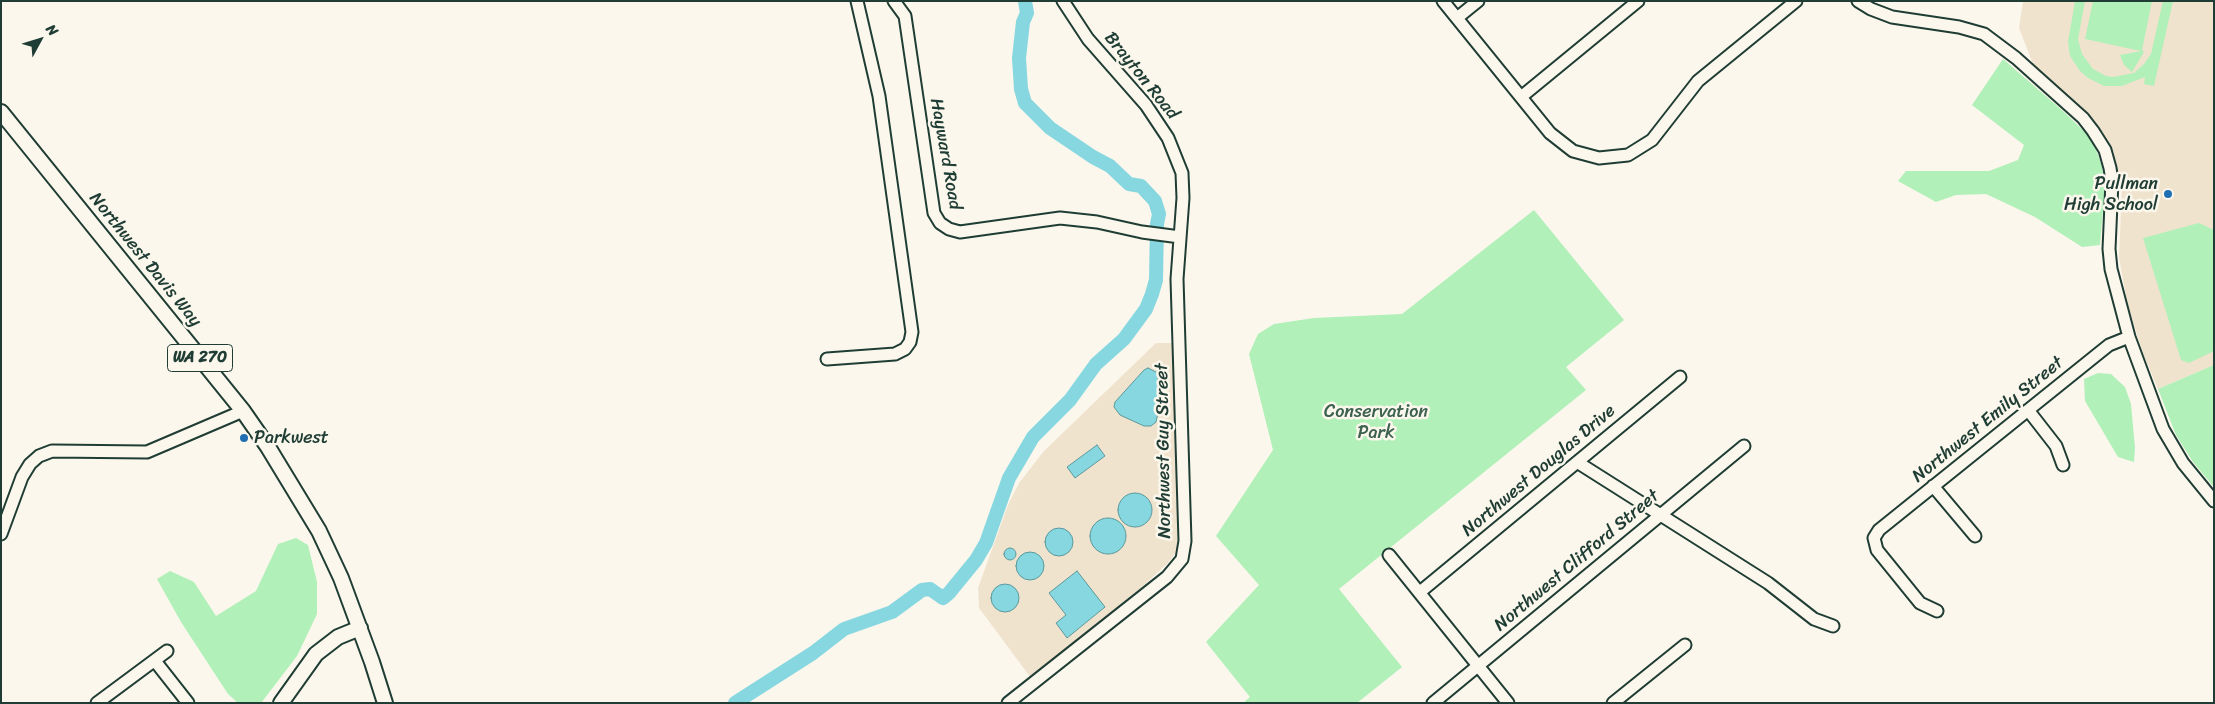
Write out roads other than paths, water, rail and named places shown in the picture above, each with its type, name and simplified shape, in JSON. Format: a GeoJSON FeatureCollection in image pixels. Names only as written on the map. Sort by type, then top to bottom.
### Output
{"type":"FeatureCollection","features":[{"type":"Feature","properties":{"kind":"main road","name":"Northwest Davis Way"},"geometry":{"type":"LineString","coordinates":[[1,112],[243,411],[290,482],[319,531],[341,578],[385,703]]}},
{"type":"Feature","properties":{"kind":"main road"},"geometry":{"type":"LineString","coordinates":[[281,703],[316,654],[338,637],[360,628]]}},
{"type":"Feature","properties":{"kind":"street"},"geometry":{"type":"LineString","coordinates":[[827,359],[896,354],[905,349],[910,342],[912,332],[879,96],[857,1]]}},
{"type":"Feature","properties":{"kind":"street","name":"Hayward Road"},"geometry":{"type":"LineString","coordinates":[[894,1],[905,16],[934,213],[940,223],[949,229],[960,232],[1060,218],[1097,222],[1142,232],[1175,236]]}},
{"type":"Feature","properties":{"kind":"street","name":"Brayton Road"},"geometry":{"type":"LineString","coordinates":[[1063,1],[1088,39],[1146,105],[1168,138],[1182,173],[1175,236]]}},
{"type":"Feature","properties":{"kind":"street"},"geometry":{"type":"LineString","coordinates":[[1443,1],[1550,133],[1573,151],[1599,158],[1628,155],[1652,140],[1698,81],[1796,1]]}},
{"type":"Feature","properties":{"kind":"street"},"geometry":{"type":"LineString","coordinates":[[1457,18],[1478,1]]}},
{"type":"Feature","properties":{"kind":"street"},"geometry":{"type":"LineString","coordinates":[[1521,97],[1638,1]]}},
{"type":"Feature","properties":{"kind":"street"},"geometry":{"type":"LineString","coordinates":[[1858,1],[1871,9],[1892,17],[1960,26],[1984,34],[2016,58],[2083,118],[2093,131],[2104,150],[2110,168],[2112,181],[2111,269],[2129,337],[2163,429],[2183,463],[2214,501]]}},
{"type":"Feature","properties":{"kind":"street","name":"Northwest Guy Street"},"geometry":{"type":"LineString","coordinates":[[1008,703],[1166,577],[1182,559],[1185,531],[1175,236]]}},
{"type":"Feature","properties":{"kind":"street","name":"Northwest Emily Street"},"geometry":{"type":"LineString","coordinates":[[1937,611],[1920,602],[1877,550],[1874,538],[1880,530],[1933,486],[2109,345],[2129,337]]}},
{"type":"Feature","properties":{"kind":"street","name":"Northwest Douglas Drive"},"geometry":{"type":"LineString","coordinates":[[1420,592],[1680,377]]}},
{"type":"Feature","properties":{"kind":"street"},"geometry":{"type":"LineString","coordinates":[[2028,410],[2056,446],[2063,465]]}},
{"type":"Feature","properties":{"kind":"street"},"geometry":{"type":"LineString","coordinates":[[1,534],[22,477],[30,464],[39,456],[52,451],[148,452],[243,411]]}},
{"type":"Feature","properties":{"kind":"street","name":"Northwest Clifford Street"},"geometry":{"type":"LineString","coordinates":[[1433,703],[1744,446]]}},
{"type":"Feature","properties":{"kind":"street"},"geometry":{"type":"LineString","coordinates":[[1577,462],[1768,583],[1814,619],[1833,626]]}},
{"type":"Feature","properties":{"kind":"street"},"geometry":{"type":"LineString","coordinates":[[1933,486],[1975,536]]}},
{"type":"Feature","properties":{"kind":"street"},"geometry":{"type":"LineString","coordinates":[[1389,555],[1508,703]]}},
{"type":"Feature","properties":{"kind":"street"},"geometry":{"type":"LineString","coordinates":[[1613,703],[1686,645]]}},
{"type":"Feature","properties":{"kind":"street"},"geometry":{"type":"LineString","coordinates":[[97,703],[167,651]]}},
{"type":"Feature","properties":{"kind":"street"},"geometry":{"type":"LineString","coordinates":[[155,660],[188,703]]}},
{"type":"Feature","properties":{"kind":"water"},"geometry":{"type":"Polygon","coordinates":[[[1148,368],[1158,373],[1158,413],[1156,422],[1151,426],[1144,426],[1120,415],[1114,407],[1115,402],[1148,368]]]}},
{"type":"Feature","properties":{"kind":"water"},"geometry":{"type":"Polygon","coordinates":[[[1097,445],[1105,456],[1075,478],[1067,467],[1097,445]]]}},
{"type":"Feature","properties":{"kind":"water"},"geometry":{"type":"Polygon","coordinates":[[[1135,493],[1142,494],[1147,498],[1151,503],[1151,517],[1147,522],[1142,526],[1135,527],[1128,526],[1123,522],[1119,517],[1118,510],[1119,503],[1123,498],[1128,494],[1135,493]]]}},
{"type":"Feature","properties":{"kind":"water"},"geometry":{"type":"Polygon","coordinates":[[[1108,518],[1115,519],[1121,523],[1125,529],[1125,543],[1121,549],[1115,553],[1108,554],[1101,553],[1095,549],[1091,543],[1090,536],[1091,529],[1095,523],[1101,519],[1108,518]]]}},
{"type":"Feature","properties":{"kind":"water"},"geometry":{"type":"Polygon","coordinates":[[[1059,528],[1069,532],[1073,542],[1069,552],[1059,556],[1049,552],[1045,542],[1049,532],[1059,528]]]}},
{"type":"Feature","properties":{"kind":"water"},"geometry":{"type":"Polygon","coordinates":[[[1010,548],[1016,554],[1010,560],[1004,554],[1010,548]]]}},
{"type":"Feature","properties":{"kind":"water"},"geometry":{"type":"Polygon","coordinates":[[[1030,552],[1040,556],[1044,566],[1040,576],[1030,580],[1020,576],[1016,566],[1020,556],[1030,552]]]}},
{"type":"Feature","properties":{"kind":"water"},"geometry":{"type":"Polygon","coordinates":[[[1077,571],[1105,607],[1067,638],[1056,623],[1066,615],[1049,593],[1077,571]]]}},
{"type":"Feature","properties":{"kind":"water"},"geometry":{"type":"Polygon","coordinates":[[[1005,584],[1015,588],[1019,598],[1015,608],[1005,612],[995,608],[991,598],[995,588],[1005,584]]]}},
{"type":"Feature","properties":{"kind":"waterway"},"geometry":{"type":"LineString","coordinates":[[735,703],[813,653],[844,629],[892,612],[922,590],[930,589],[943,598],[949,593],[976,560],[986,543],[1009,478],[1033,437],[1070,400],[1096,364],[1124,339],[1146,309],[1156,280],[1157,224],[1159,214],[1155,201],[1141,186],[1129,184],[1110,166],[1050,128],[1025,103],[1021,89],[1019,58],[1023,22],[1027,13],[1025,1]]}},
{"type":"Feature","properties":{"kind":"place","name":"Pullman High School"},"geometry":{"type":"Point","coordinates":[2168,194]}},
{"type":"Feature","properties":{"kind":"place","name":"Parkwest"},"geometry":{"type":"Point","coordinates":[244,438]}},
{"type":"Feature","properties":{"kind":"park label","name":"Conservation Park"},"geometry":{"type":"Point","coordinates":[1376,422]}}]}
